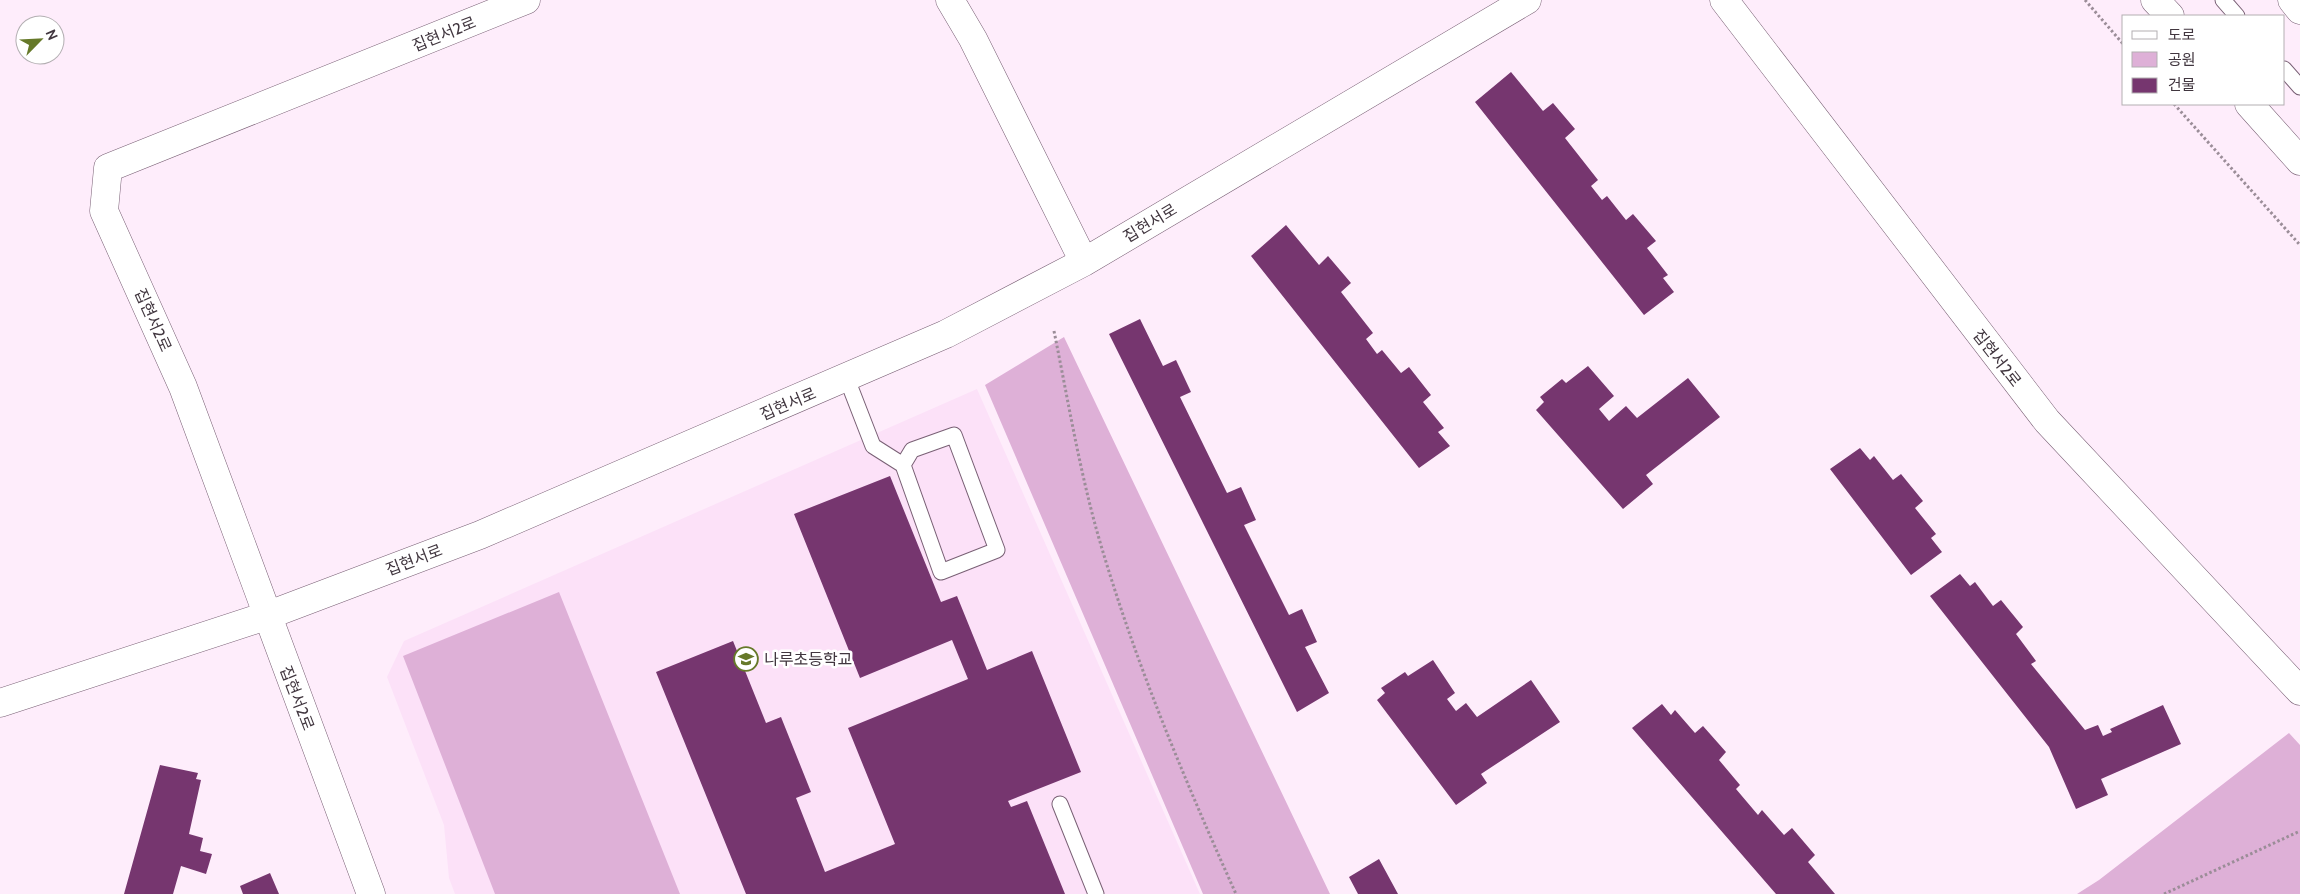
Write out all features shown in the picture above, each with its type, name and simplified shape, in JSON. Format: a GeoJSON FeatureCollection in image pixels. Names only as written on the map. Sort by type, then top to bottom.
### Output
{"type":"FeatureCollection","features":[{"type":"Feature","properties":{"kind":"street","name":"집현서2로"},"geometry":{"type":"LineString","coordinates":[[371,894],[266,616],[184,387],[104,211],[108,168],[526,0]]}},
{"type":"Feature","properties":{"kind":"street"},"geometry":{"type":"LineString","coordinates":[[950,0],[973,39],[1084,262]]}},
{"type":"Feature","properties":{"kind":"street","name":"집현서로"},"geometry":{"type":"LineString","coordinates":[[0,703],[266,616],[480,535],[847,379],[946,334],[1084,262],[1527,0]]}},
{"type":"Feature","properties":{"kind":"street","name":"집현서2로"},"geometry":{"type":"LineString","coordinates":[[1724,0],[2047,421],[2300,691]]}},
{"type":"Feature","properties":{"kind":"street"},"geometry":{"type":"LineString","coordinates":[[2155,0],[2169,15]]}},
{"type":"Feature","properties":{"kind":"street"},"geometry":{"type":"LineString","coordinates":[[2292,0],[2300,10]]}},
{"type":"Feature","properties":{"kind":"street"},"geometry":{"type":"LineString","coordinates":[[2250,105],[2300,161]]}},
{"type":"Feature","properties":{"kind":"lane"},"geometry":{"type":"LineString","coordinates":[[2223,0],[2236,15]]}},
{"type":"Feature","properties":{"kind":"lane"},"geometry":{"type":"LineString","coordinates":[[2285,70],[2300,88]]}},
{"type":"Feature","properties":{"kind":"lane"},"geometry":{"type":"LineString","coordinates":[[847,379],[873,446],[903,465],[941,572],[997,550],[954,434],[912,450],[903,465]]}},
{"type":"Feature","properties":{"kind":"lane"},"geometry":{"type":"LineString","coordinates":[[1060,804],[1096,894]]}},
{"type":"Feature","properties":{"kind":"path"},"geometry":{"type":"LineString","coordinates":[[2085,0],[2122,43]]}},
{"type":"Feature","properties":{"kind":"path"},"geometry":{"type":"LineString","coordinates":[[2175,105],[2300,245]]}},
{"type":"Feature","properties":{"kind":"path"},"geometry":{"type":"LineString","coordinates":[[1054,331],[1103,552],[1140,663],[1196,804],[1236,894]]}},
{"type":"Feature","properties":{"kind":"path"},"geometry":{"type":"LineString","coordinates":[[2164,894],[2300,830]]}},
{"type":"Feature","properties":{"kind":"shaded area","name":"나루초등학교"},"geometry":{"type":"Polygon","coordinates":[[[977,389],[1200,894],[455,894],[449,878],[444,825],[387,677],[404,641],[977,389]]]}},
{"type":"Feature","properties":{"kind":"green space"},"geometry":{"type":"Polygon","coordinates":[[[1064,337],[1330,894],[1203,894],[985,385],[1064,337]]]}},
{"type":"Feature","properties":{"kind":"green space"},"geometry":{"type":"Polygon","coordinates":[[[559,592],[680,894],[495,894],[403,656],[559,592]]]}},
{"type":"Feature","properties":{"kind":"green space"},"geometry":{"type":"Polygon","coordinates":[[[2289,733],[2300,745],[2300,894],[2077,894],[2099,880],[2289,733]]]}},
{"type":"Feature","properties":{"kind":"building"},"geometry":{"type":"Polygon","coordinates":[[[1511,72],[1543,111],[1553,103],[1575,129],[1565,138],[1598,180],[1591,186],[1602,200],[1607,196],[1626,220],[1633,214],[1656,241],[1647,248],[1668,275],[1663,278],[1674,292],[1644,315],[1475,102],[1511,72]]]}},
{"type":"Feature","properties":{"kind":"building"},"geometry":{"type":"Polygon","coordinates":[[[1286,225],[1319,265],[1328,256],[1351,283],[1341,292],[1373,333],[1366,339],[1377,354],[1382,350],[1401,373],[1409,367],[1431,395],[1423,402],[1444,428],[1438,432],[1450,446],[1419,468],[1251,256],[1286,225]]]}},
{"type":"Feature","properties":{"kind":"building"},"geometry":{"type":"Polygon","coordinates":[[[1140,319],[1163,366],[1176,360],[1191,392],[1180,397],[1227,493],[1241,487],[1256,520],[1244,525],[1289,615],[1302,609],[1317,642],[1305,647],[1329,693],[1297,712],[1109,334],[1140,319]]]}},
{"type":"Feature","properties":{"kind":"building"},"geometry":{"type":"Polygon","coordinates":[[[1588,366],[1614,396],[1599,409],[1609,421],[1626,406],[1637,418],[1688,378],[1720,417],[1646,475],[1653,484],[1623,509],[1536,410],[1544,402],[1540,397],[1562,379],[1566,383],[1588,366]]]}},
{"type":"Feature","properties":{"kind":"building"},"geometry":{"type":"Polygon","coordinates":[[[1860,448],[1870,460],[1874,456],[1893,480],[1901,474],[1923,501],[1915,508],[1936,534],[1931,538],[1942,552],[1911,575],[1830,469],[1860,448]]]}},
{"type":"Feature","properties":{"kind":"building"},"geometry":{"type":"Polygon","coordinates":[[[890,476],[941,602],[957,596],[987,670],[1032,651],[1081,772],[1008,801],[1011,807],[1027,801],[1065,894],[746,894],[656,672],[733,641],[766,723],[781,717],[811,792],[796,798],[825,872],[895,844],[848,728],[968,679],[952,640],[860,678],[794,514],[890,476]]]}},
{"type":"Feature","properties":{"kind":"building"},"geometry":{"type":"Polygon","coordinates":[[[1960,574],[1970,586],[1975,582],[1993,606],[2001,600],[2023,627],[2016,634],[2036,661],[2031,664],[2085,730],[2098,725],[2103,736],[2112,732],[2110,729],[2163,705],[2181,744],[2101,779],[2108,795],[2076,809],[2049,747],[1930,596],[1960,574]]]}},
{"type":"Feature","properties":{"kind":"building"},"geometry":{"type":"Polygon","coordinates":[[[1433,660],[1455,693],[1447,699],[1456,711],[1466,703],[1477,717],[1531,680],[1560,722],[1481,774],[1487,783],[1456,805],[1377,700],[1385,693],[1381,688],[1405,672],[1408,676],[1433,660]]]}},
{"type":"Feature","properties":{"kind":"building"},"geometry":{"type":"Polygon","coordinates":[[[1662,704],[1671,715],[1675,710],[1695,733],[1703,726],[1726,752],[1719,760],[1740,785],[1736,789],[1758,815],[1762,810],[1784,835],[1792,828],[1815,855],[1808,862],[1835,894],[1776,894],[1632,728],[1662,704]]]}},
{"type":"Feature","properties":{"kind":"building"},"geometry":{"type":"Polygon","coordinates":[[[160,765],[198,773],[196,779],[201,780],[189,834],[203,838],[200,851],[212,854],[206,874],[181,866],[173,894],[124,894],[160,765]]]}},
{"type":"Feature","properties":{"kind":"building"},"geometry":{"type":"Polygon","coordinates":[[[1379,859],[1398,894],[1358,894],[1349,877],[1379,859]]]}},
{"type":"Feature","properties":{"kind":"building"},"geometry":{"type":"Polygon","coordinates":[[[270,873],[279,894],[243,894],[240,886],[270,873]]]}},
{"type":"Feature","properties":{"kind":"place","name":"나루초등학교"},"geometry":{"type":"Point","coordinates":[746,659]}}]}
